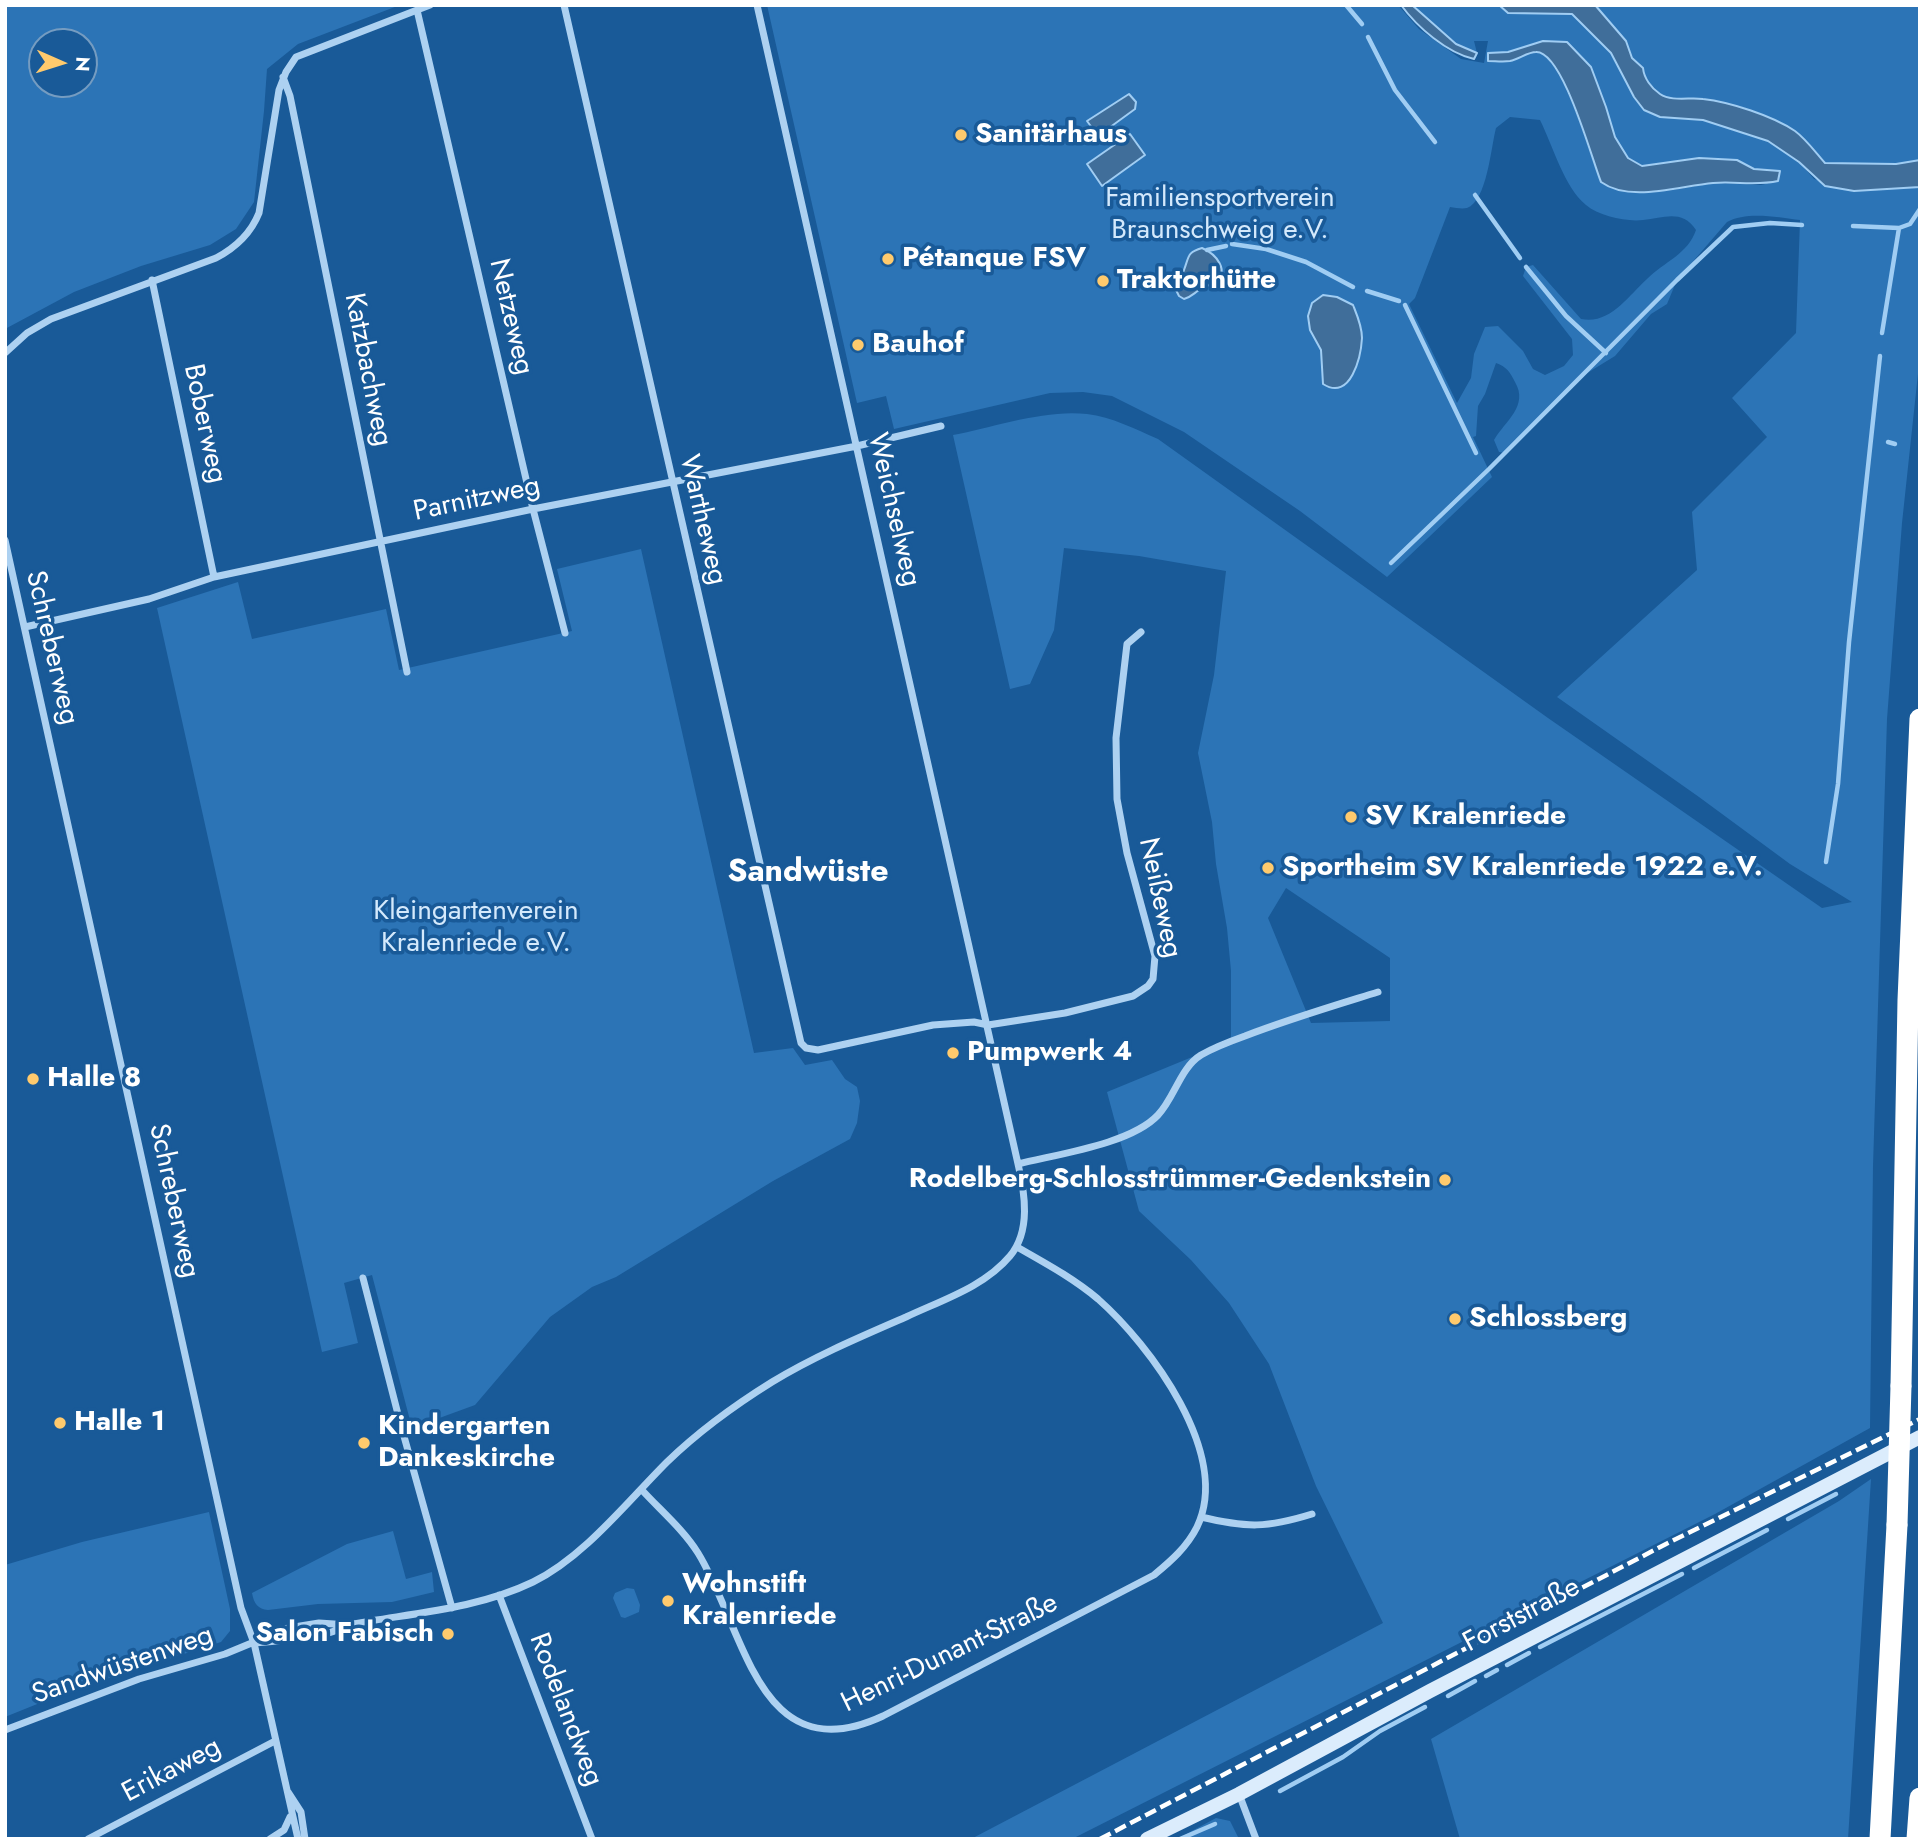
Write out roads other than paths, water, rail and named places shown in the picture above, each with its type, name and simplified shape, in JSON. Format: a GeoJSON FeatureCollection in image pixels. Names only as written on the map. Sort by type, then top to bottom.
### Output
{"type":"FeatureCollection","features":[{"type":"Feature","properties":{"kind":"highway"},"geometry":{"type":"LineString","coordinates":[[1880,1839],[1897,1525],[1909,956],[1920,719]]}},
{"type":"Feature","properties":{"kind":"highway"},"geometry":{"type":"LineString","coordinates":[[1917,1839],[1920,1798]]}},
{"type":"Feature","properties":{"kind":"main road","name":"Forststraße"},"geometry":{"type":"LineString","coordinates":[[1147,1839],[1239,1794],[1430,1691],[1920,1437]]}},
{"type":"Feature","properties":{"kind":"street"},"geometry":{"type":"LineString","coordinates":[[5,353],[27,333],[51,318],[225,254],[251,228],[259,213],[275,107],[283,78],[296,57],[430,5]]}},
{"type":"Feature","properties":{"kind":"street","name":"Wartheweg"},"geometry":{"type":"LineString","coordinates":[[564,5],[801,1043]]}},
{"type":"Feature","properties":{"kind":"street","name":"Weichselweg"},"geometry":{"type":"LineString","coordinates":[[757,5],[1018,1164],[1024,1211],[1017,1247]]}},
{"type":"Feature","properties":{"kind":"street","name":"Netzeweg"},"geometry":{"type":"LineString","coordinates":[[417,10],[533,509],[565,633]]}},
{"type":"Feature","properties":{"kind":"street","name":"Katzbachweg"},"geometry":{"type":"LineString","coordinates":[[283,78],[290,96],[407,672]]}},
{"type":"Feature","properties":{"kind":"street","name":"Boberweg"},"geometry":{"type":"LineString","coordinates":[[152,280],[214,577]]}},
{"type":"Feature","properties":{"kind":"street","name":"Parnitzweg"},"geometry":{"type":"LineString","coordinates":[[25,627],[149,599],[214,577],[533,509],[857,446],[941,426]]}},
{"type":"Feature","properties":{"kind":"street","name":"Schreberweg"},"geometry":{"type":"LineString","coordinates":[[5,540],[241,1608],[254,1643],[298,1839]]}},
{"type":"Feature","properties":{"kind":"street","name":"Neißeweg"},"geometry":{"type":"LineString","coordinates":[[801,1043],[806,1048],[818,1050],[933,1026],[974,1021],[988,1025],[1065,1013],[1140,993],[1153,979],[1155,956],[1126,853],[1117,799],[1116,738],[1127,644],[1140,632]]}},
{"type":"Feature","properties":{"kind":"street"},"geometry":{"type":"LineString","coordinates":[[1018,1164],[1127,1136],[1144,1128],[1159,1114],[1175,1093],[1184,1072],[1200,1056],[1272,1025],[1378,992]]}},
{"type":"Feature","properties":{"kind":"street"},"geometry":{"type":"LineString","coordinates":[[254,1643],[305,1637],[332,1632],[350,1625],[452,1608],[499,1595],[535,1581],[566,1561],[593,1538],[685,1446],[726,1413],[772,1382],[824,1354],[980,1282],[998,1268],[1017,1247]]}},
{"type":"Feature","properties":{"kind":"street","name":"Henri-Dunant-Straße"},"geometry":{"type":"LineString","coordinates":[[641,1489],[681,1530],[698,1554],[766,1692],[791,1718],[803,1725],[824,1731],[849,1729],[891,1712],[1154,1574],[1180,1553],[1196,1528],[1205,1499],[1205,1481],[1199,1450],[1186,1416],[1156,1364],[1134,1336],[1097,1299],[1066,1276],[1017,1247]]}},
{"type":"Feature","properties":{"kind":"street"},"geometry":{"type":"LineString","coordinates":[[363,1278],[452,1608]]}},
{"type":"Feature","properties":{"kind":"street"},"geometry":{"type":"LineString","coordinates":[[1201,1517],[1258,1527],[1312,1514]]}},
{"type":"Feature","properties":{"kind":"street","name":"Rodelandweg"},"geometry":{"type":"LineString","coordinates":[[499,1595],[592,1839]]}},
{"type":"Feature","properties":{"kind":"street"},"geometry":{"type":"LineString","coordinates":[[254,1643],[275,1632],[304,1625],[334,1622],[350,1625]]}},
{"type":"Feature","properties":{"kind":"street","name":"Sandwüstenweg"},"geometry":{"type":"LineString","coordinates":[[5,1730],[139,1679],[254,1643]]}},
{"type":"Feature","properties":{"kind":"street","name":"Erikaweg"},"geometry":{"type":"LineString","coordinates":[[88,1839],[275,1741]]}},
{"type":"Feature","properties":{"kind":"street","name":"Schreberweg"},"geometry":{"type":"LineString","coordinates":[[285,1788],[301,1812],[305,1839]]}},
{"type":"Feature","properties":{"kind":"street"},"geometry":{"type":"LineString","coordinates":[[1239,1794],[1256,1839]]}},
{"type":"Feature","properties":{"kind":"street"},"geometry":{"type":"LineString","coordinates":[[270,1839],[284,1830],[291,1812]]}},
{"type":"Feature","properties":{"kind":"waterway"},"geometry":{"type":"LineString","coordinates":[[1346,5],[1362,24]]}},
{"type":"Feature","properties":{"kind":"waterway"},"geometry":{"type":"LineString","coordinates":[[1368,37],[1395,90],[1435,142]]}},
{"type":"Feature","properties":{"kind":"waterway"},"geometry":{"type":"LineString","coordinates":[[1475,195],[1520,258]]}},
{"type":"Feature","properties":{"kind":"waterway"},"geometry":{"type":"LineString","coordinates":[[1882,333],[1899,228],[1910,224],[1920,209]]}},
{"type":"Feature","properties":{"kind":"waterway"},"geometry":{"type":"LineString","coordinates":[[1391,563],[1733,227],[1770,223],[1802,225]]}},
{"type":"Feature","properties":{"kind":"waterway"},"geometry":{"type":"LineString","coordinates":[[1853,226],[1899,228]]}},
{"type":"Feature","properties":{"kind":"waterway"},"geometry":{"type":"LineString","coordinates":[[1232,244],[1266,249],[1306,262],[1353,287]]}},
{"type":"Feature","properties":{"kind":"waterway"},"geometry":{"type":"LineString","coordinates":[[1207,250],[1226,246]]}},
{"type":"Feature","properties":{"kind":"waterway"},"geometry":{"type":"LineString","coordinates":[[1526,267],[1566,316],[1606,353]]}},
{"type":"Feature","properties":{"kind":"waterway"},"geometry":{"type":"LineString","coordinates":[[1367,291],[1399,301]]}},
{"type":"Feature","properties":{"kind":"waterway"},"geometry":{"type":"LineString","coordinates":[[1405,305],[1476,453]]}},
{"type":"Feature","properties":{"kind":"waterway"},"geometry":{"type":"LineString","coordinates":[[1826,862],[1838,784],[1849,642],[1880,356]]}},
{"type":"Feature","properties":{"kind":"waterway"},"geometry":{"type":"LineString","coordinates":[[1888,442],[1895,444]]}},
{"type":"Feature","properties":{"kind":"waterway"},"geometry":{"type":"LineString","coordinates":[[1788,1519],[1836,1494]]}},
{"type":"Feature","properties":{"kind":"waterway"},"geometry":{"type":"LineString","coordinates":[[1694,1568],[1767,1530]]}},
{"type":"Feature","properties":{"kind":"waterway"},"geometry":{"type":"LineString","coordinates":[[1540,1647],[1682,1574]]}},
{"type":"Feature","properties":{"kind":"waterway"},"geometry":{"type":"LineString","coordinates":[[1507,1665],[1529,1653]]}},
{"type":"Feature","properties":{"kind":"waterway"},"geometry":{"type":"LineString","coordinates":[[1486,1676],[1497,1670]]}},
{"type":"Feature","properties":{"kind":"waterway"},"geometry":{"type":"LineString","coordinates":[[1448,1696],[1475,1681]]}},
{"type":"Feature","properties":{"kind":"waterway"},"geometry":{"type":"LineString","coordinates":[[1280,1791],[1343,1757],[1380,1731],[1425,1707]]}},
{"type":"Feature","properties":{"kind":"waterway"},"geometry":{"type":"LineString","coordinates":[[1180,1839],[1215,1824]]}},
{"type":"Feature","properties":{"kind":"railway"},"geometry":{"type":"LineString","coordinates":[[1100,1839],[1666,1544],[1920,1419]]}},
{"type":"Feature","properties":{"kind":"place","name":"Sanitärhaus"},"geometry":{"type":"Point","coordinates":[961,135]}},
{"type":"Feature","properties":{"kind":"place","name":"Pétanque FSV"},"geometry":{"type":"Point","coordinates":[888,259]}},
{"type":"Feature","properties":{"kind":"place","name":"Traktorhütte"},"geometry":{"type":"Point","coordinates":[1103,281]}},
{"type":"Feature","properties":{"kind":"place","name":"Bauhof"},"geometry":{"type":"Point","coordinates":[858,345]}},
{"type":"Feature","properties":{"kind":"place","name":"SV Kralenriede"},"geometry":{"type":"Point","coordinates":[1351,817]}},
{"type":"Feature","properties":{"kind":"place","name":"Sportheim SV Kralenriede 1922 e.V."},"geometry":{"type":"Point","coordinates":[1268,868]}},
{"type":"Feature","properties":{"kind":"place","name":"Pumpwerk 4"},"geometry":{"type":"Point","coordinates":[953,1053]}},
{"type":"Feature","properties":{"kind":"place","name":"Halle 8"},"geometry":{"type":"Point","coordinates":[33,1079]}},
{"type":"Feature","properties":{"kind":"place","name":"Rodelberg-Schlosstrümmer-Gedenkstein"},"geometry":{"type":"Point","coordinates":[1445,1180]}},
{"type":"Feature","properties":{"kind":"place","name":"Schlossberg"},"geometry":{"type":"Point","coordinates":[1455,1319]}},
{"type":"Feature","properties":{"kind":"place","name":"Halle 1"},"geometry":{"type":"Point","coordinates":[60,1423]}},
{"type":"Feature","properties":{"kind":"place","name":"Kindergarten Dankeskirche"},"geometry":{"type":"Point","coordinates":[364,1443]}},
{"type":"Feature","properties":{"kind":"place","name":"Wohnstift Kralenriede"},"geometry":{"type":"Point","coordinates":[668,1601]}},
{"type":"Feature","properties":{"kind":"place","name":"Salon Fabisch"},"geometry":{"type":"Point","coordinates":[448,1634]}},
{"type":"Feature","properties":{"kind":"district","name":"Sandwüste"},"geometry":{"type":"Point","coordinates":[808,873]}},
{"type":"Feature","properties":{"kind":"park label","name":"Familiensportverein Braunschweig e.V."},"geometry":{"type":"Point","coordinates":[1220,215]}},
{"type":"Feature","properties":{"kind":"park label","name":"Kleingartenverein Kralenriede e.V."},"geometry":{"type":"Point","coordinates":[476,928]}}]}
